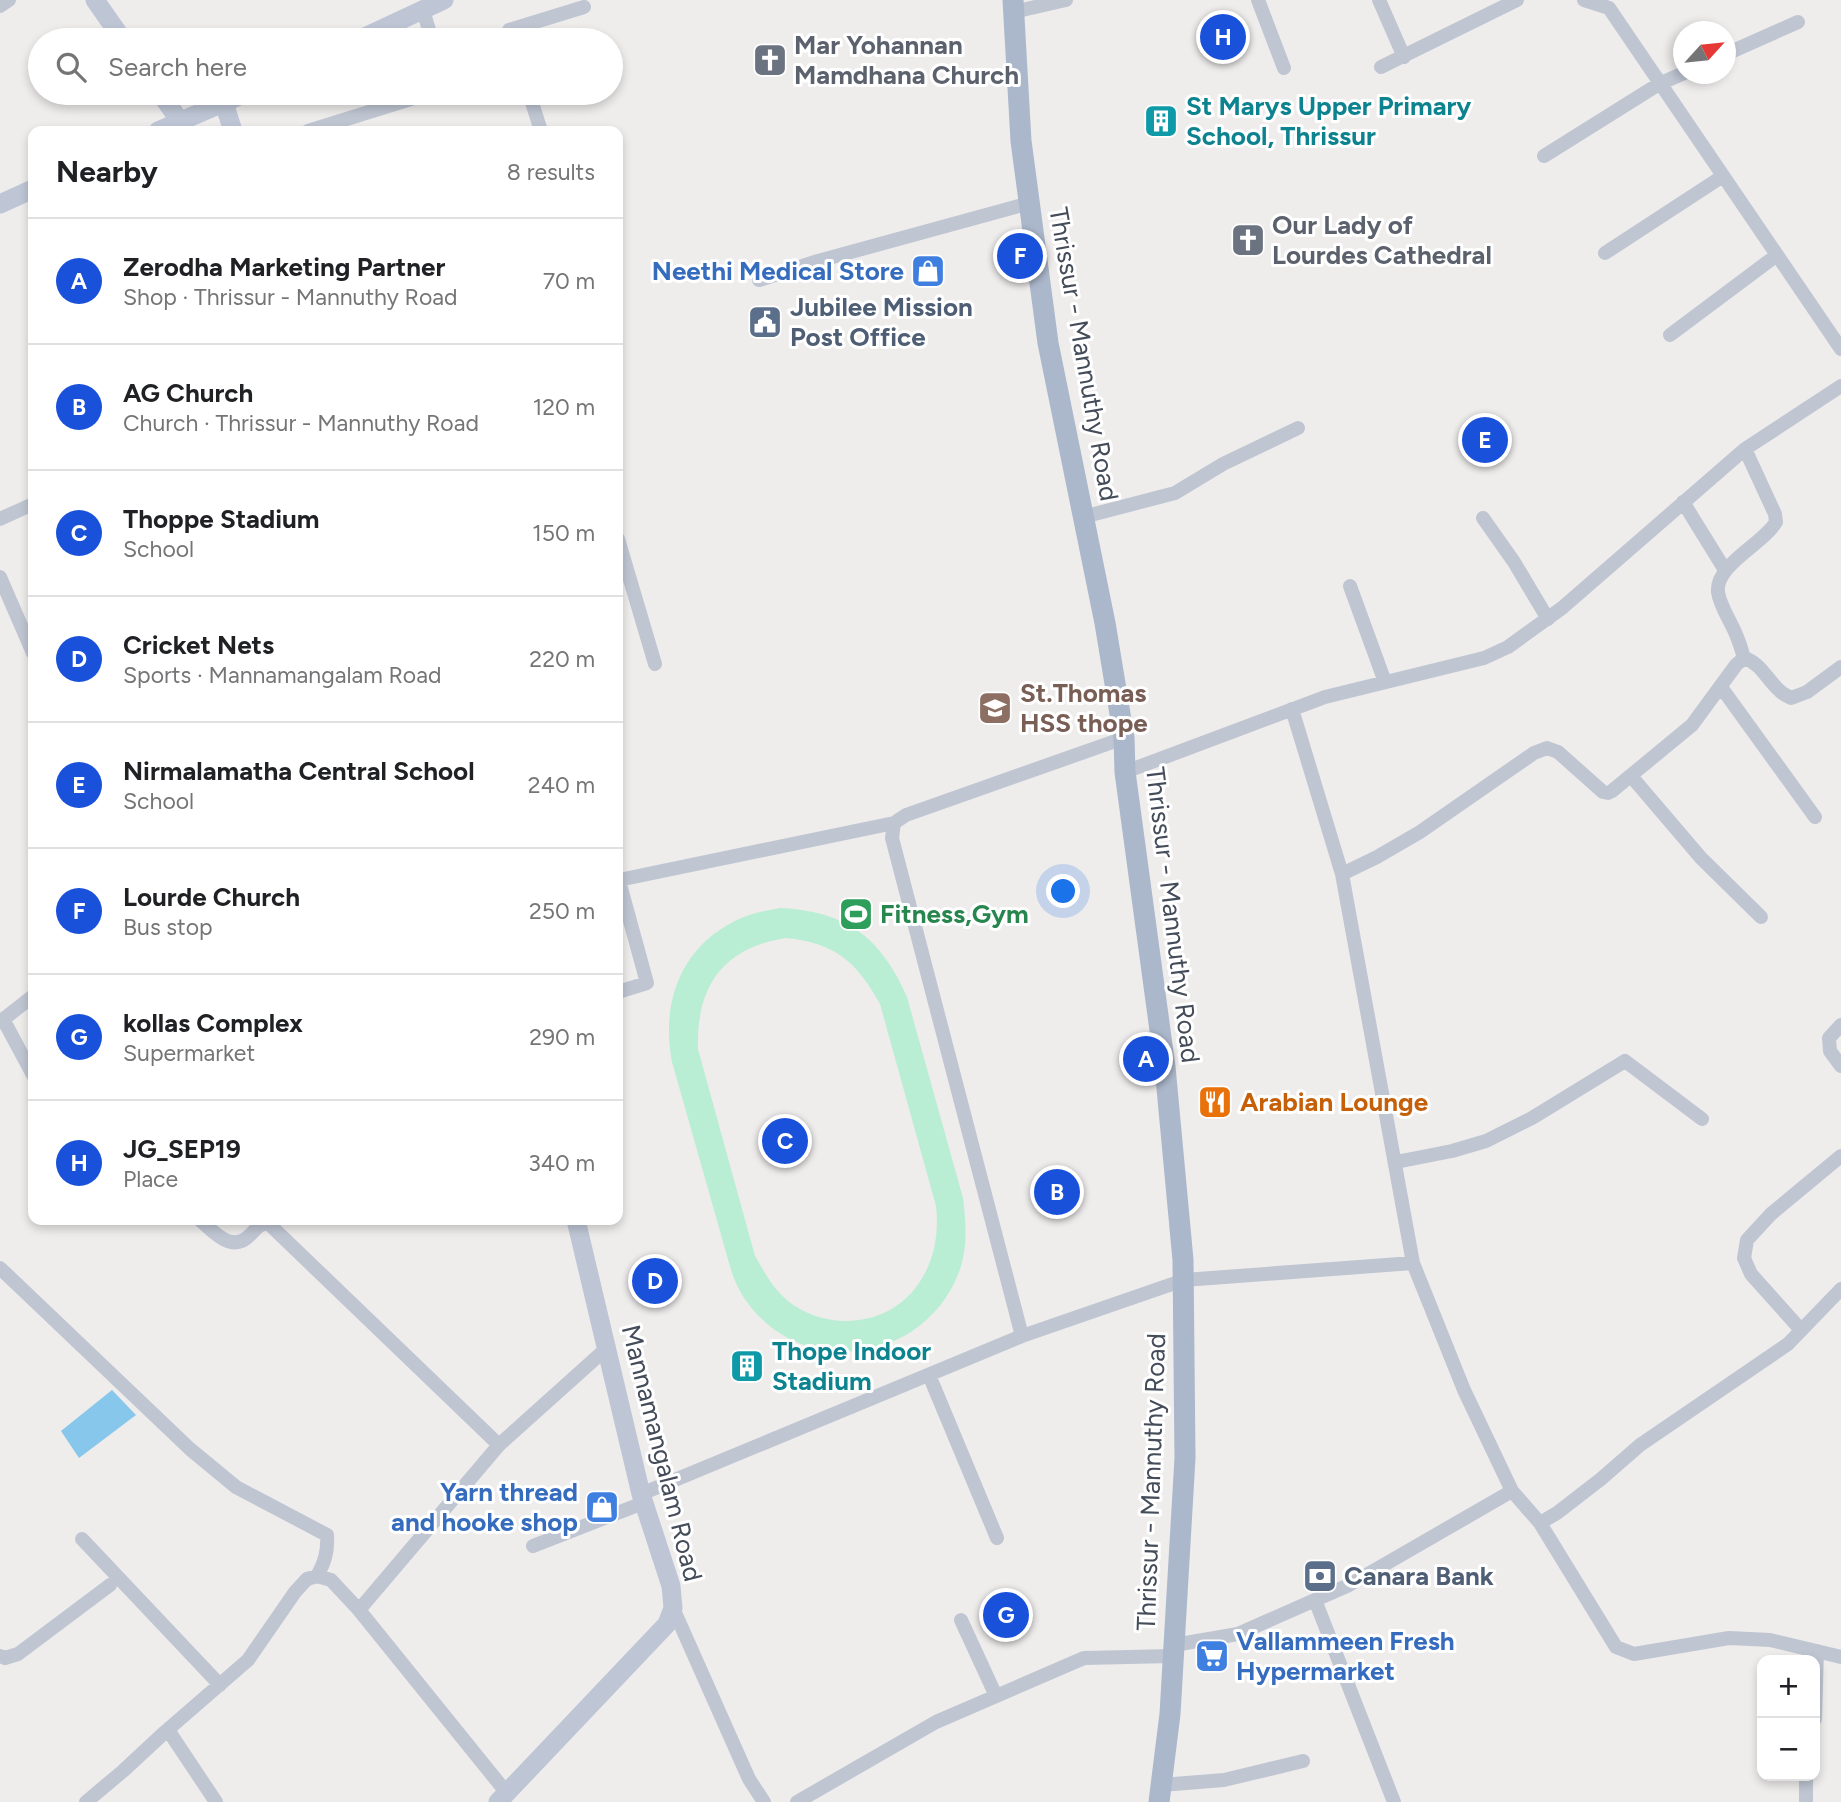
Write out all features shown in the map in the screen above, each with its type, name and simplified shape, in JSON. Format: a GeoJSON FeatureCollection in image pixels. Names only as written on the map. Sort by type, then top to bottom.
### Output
{"type":"FeatureCollection","features":[{"type":"Feature","properties":{"kind":"main road"},"geometry":{"type":"LineString","coordinates":[[95,0],[115,28]]}},
{"type":"Feature","properties":{"kind":"main road"},"geometry":{"type":"LineString","coordinates":[[384,28],[444,0]]}},
{"type":"Feature","properties":{"kind":"main road","name":"Thrissur - Mannuthy Road"},"geometry":{"type":"LineString","coordinates":[[1013,6],[1021,141],[1048,343],[1105,623],[1124,738],[1125,772],[1165,1067],[1183,1260],[1185,1458],[1170,1714],[1160,1794]]}},
{"type":"Feature","properties":{"kind":"main road"},"geometry":{"type":"LineString","coordinates":[[169,105],[180,121]]}},
{"type":"Feature","properties":{"kind":"main road"},"geometry":{"type":"LineString","coordinates":[[169,126],[219,105]]}},
{"type":"Feature","properties":{"kind":"main road"},"geometry":{"type":"LineString","coordinates":[[225,105],[231,126]]}},
{"type":"Feature","properties":{"kind":"main road"},"geometry":{"type":"LineString","coordinates":[[0,204],[28,191]]}},
{"type":"Feature","properties":{"kind":"main road","name":"Mannamangalam Road"},"geometry":{"type":"LineString","coordinates":[[502,1797],[667,1623],[673,1608],[671,1586],[642,1498],[577,1225]]}},
{"type":"Feature","properties":{"kind":"street"},"geometry":{"type":"LineString","coordinates":[[0,6],[9,0]]}},
{"type":"Feature","properties":{"kind":"street"},"geometry":{"type":"LineString","coordinates":[[1013,6],[1066,0]]}},
{"type":"Feature","properties":{"kind":"street"},"geometry":{"type":"LineString","coordinates":[[1258,0],[1284,68]]}},
{"type":"Feature","properties":{"kind":"street"},"geometry":{"type":"LineString","coordinates":[[1379,0],[1404,57]]}},
{"type":"Feature","properties":{"kind":"street"},"geometry":{"type":"LineString","coordinates":[[1381,67],[1517,0]]}},
{"type":"Feature","properties":{"kind":"street"},"geometry":{"type":"LineString","coordinates":[[1584,0],[1614,4],[1659,84],[1841,349]]}},
{"type":"Feature","properties":{"kind":"street"},"geometry":{"type":"LineString","coordinates":[[516,28],[584,7]]}},
{"type":"Feature","properties":{"kind":"street"},"geometry":{"type":"LineString","coordinates":[[423,10],[428,28]]}},
{"type":"Feature","properties":{"kind":"street"},"geometry":{"type":"LineString","coordinates":[[1736,50],[1798,22]]}},
{"type":"Feature","properties":{"kind":"street"},"geometry":{"type":"LineString","coordinates":[[1544,156],[1673,78]]}},
{"type":"Feature","properties":{"kind":"street"},"geometry":{"type":"LineString","coordinates":[[325,126],[392,105]]}},
{"type":"Feature","properties":{"kind":"street"},"geometry":{"type":"LineString","coordinates":[[533,105],[539,126]]}},
{"type":"Feature","properties":{"kind":"street"},"geometry":{"type":"LineString","coordinates":[[1605,253],[1723,176]]}},
{"type":"Feature","properties":{"kind":"street"},"geometry":{"type":"LineString","coordinates":[[759,280],[818,261],[1030,203]]}},
{"type":"Feature","properties":{"kind":"street"},"geometry":{"type":"LineString","coordinates":[[1670,335],[1777,255]]}},
{"type":"Feature","properties":{"kind":"street"},"geometry":{"type":"LineString","coordinates":[[1125,772],[1325,697],[1484,658],[1508,647],[1562,608],[1745,449],[1841,386]]}},
{"type":"Feature","properties":{"kind":"street"},"geometry":{"type":"LineString","coordinates":[[1083,517],[1175,492],[1223,464],[1298,428]]}},
{"type":"Feature","properties":{"kind":"street"},"geometry":{"type":"LineString","coordinates":[[1744,658],[1721,602],[1718,590],[1720,578],[1725,570],[1763,538],[1776,522],[1775,514],[1745,449]]}},
{"type":"Feature","properties":{"kind":"street"},"geometry":{"type":"LineString","coordinates":[[1683,502],[1725,570]]}},
{"type":"Feature","properties":{"kind":"street"},"geometry":{"type":"LineString","coordinates":[[0,519],[28,505]]}},
{"type":"Feature","properties":{"kind":"street"},"geometry":{"type":"LineString","coordinates":[[1483,518],[1514,562],[1548,619]]}},
{"type":"Feature","properties":{"kind":"street"},"geometry":{"type":"LineString","coordinates":[[623,556],[654,664]]}},
{"type":"Feature","properties":{"kind":"street"},"geometry":{"type":"LineString","coordinates":[[0,578],[28,642]]}},
{"type":"Feature","properties":{"kind":"street"},"geometry":{"type":"LineString","coordinates":[[1350,586],[1385,682]]}},
{"type":"Feature","properties":{"kind":"street"},"geometry":{"type":"LineString","coordinates":[[1744,658],[1759,666],[1780,691],[1791,698],[1807,692],[1841,667]]}},
{"type":"Feature","properties":{"kind":"street"},"geometry":{"type":"LineString","coordinates":[[1342,874],[1420,832],[1534,753],[1547,748],[1559,752],[1603,792],[1612,791],[1692,725],[1744,658]]}},
{"type":"Feature","properties":{"kind":"street"},"geometry":{"type":"LineString","coordinates":[[1721,687],[1815,817]]}},
{"type":"Feature","properties":{"kind":"street"},"geometry":{"type":"LineString","coordinates":[[1292,709],[1342,874],[1413,1263],[1464,1390],[1512,1491],[1540,1523],[1616,1647],[1634,1654],[1729,1638],[1770,1640],[1841,1657]]}},
{"type":"Feature","properties":{"kind":"street"},"geometry":{"type":"LineString","coordinates":[[623,877],[894,823],[906,816],[1124,738]]}},
{"type":"Feature","properties":{"kind":"street"},"geometry":{"type":"LineString","coordinates":[[1630,776],[1701,858],[1761,917]]}},
{"type":"Feature","properties":{"kind":"street"},"geometry":{"type":"LineString","coordinates":[[894,823],[892,838],[1022,1336]]}},
{"type":"Feature","properties":{"kind":"street"},"geometry":{"type":"LineString","coordinates":[[623,896],[647,983],[623,990]]}},
{"type":"Feature","properties":{"kind":"street"},"geometry":{"type":"LineString","coordinates":[[28,1000],[2,1021],[28,1066]]}},
{"type":"Feature","properties":{"kind":"street"},"geometry":{"type":"LineString","coordinates":[[1841,1025],[1829,1038],[1830,1051],[1841,1066]]}},
{"type":"Feature","properties":{"kind":"street"},"geometry":{"type":"LineString","coordinates":[[1396,1162],[1486,1141],[1532,1118],[1625,1061],[1702,1119]]}},
{"type":"Feature","properties":{"kind":"street"},"geometry":{"type":"LineString","coordinates":[[1801,1330],[1751,1274],[1744,1258],[1747,1240],[1772,1214],[1841,1156]]}},
{"type":"Feature","properties":{"kind":"street"},"geometry":{"type":"LineString","coordinates":[[206,1225],[232,1243],[246,1240],[259,1225]]}},
{"type":"Feature","properties":{"kind":"street"},"geometry":{"type":"LineString","coordinates":[[270,1225],[499,1445]]}},
{"type":"Feature","properties":{"kind":"street"},"geometry":{"type":"LineString","coordinates":[[533,1546],[1022,1336],[1184,1280],[1413,1263]]}},
{"type":"Feature","properties":{"kind":"street"},"geometry":{"type":"LineString","coordinates":[[0,1268],[190,1449],[236,1487],[327,1535],[326,1560],[317,1576]]}},
{"type":"Feature","properties":{"kind":"street"},"geometry":{"type":"LineString","coordinates":[[1540,1523],[1557,1513],[1640,1446],[1788,1344],[1840,1293]]}},
{"type":"Feature","properties":{"kind":"street"},"geometry":{"type":"LineString","coordinates":[[359,1610],[499,1445],[607,1348]]}},
{"type":"Feature","properties":{"kind":"street"},"geometry":{"type":"LineString","coordinates":[[929,1375],[997,1538]]}},
{"type":"Feature","properties":{"kind":"street"},"geometry":{"type":"LineString","coordinates":[[797,1802],[936,1722],[1084,1658],[1174,1650],[1238,1634],[1349,1585],[1512,1491]]}},
{"type":"Feature","properties":{"kind":"street"},"geometry":{"type":"LineString","coordinates":[[82,1539],[220,1685]]}},
{"type":"Feature","properties":{"kind":"street"},"geometry":{"type":"LineString","coordinates":[[86,1802],[248,1660],[301,1586],[307,1579],[317,1576],[331,1580],[359,1610],[502,1797]]}},
{"type":"Feature","properties":{"kind":"street"},"geometry":{"type":"LineString","coordinates":[[0,1656],[5,1658],[18,1654],[110,1585]]}},
{"type":"Feature","properties":{"kind":"street"},"geometry":{"type":"LineString","coordinates":[[1315,1600],[1394,1802]]}},
{"type":"Feature","properties":{"kind":"street"},"geometry":{"type":"LineString","coordinates":[[673,1608],[750,1779],[764,1802]]}},
{"type":"Feature","properties":{"kind":"street"},"geometry":{"type":"LineString","coordinates":[[961,1620],[996,1696]]}},
{"type":"Feature","properties":{"kind":"street"},"geometry":{"type":"LineString","coordinates":[[1815,1718],[1817,1651]]}},
{"type":"Feature","properties":{"kind":"street"},"geometry":{"type":"LineString","coordinates":[[168,1730],[216,1802]]}},
{"type":"Feature","properties":{"kind":"street"},"geometry":{"type":"LineString","coordinates":[[1160,1794],[1303,1761]]}},
{"type":"Feature","properties":{"kind":"street"},"geometry":{"type":"LineString","coordinates":[[1806,1781],[1806,1802]]}},
{"type":"Feature","properties":{"kind":"green space"},"geometry":{"type":"Polygon","coordinates":[[[780,908],[824,915],[858,931],[873,943],[897,976],[907,997],[963,1198],[964,1254],[959,1272],[942,1302],[920,1326],[892,1342],[862,1350],[830,1351],[799,1343],[771,1327],[747,1302],[731,1268],[672,1062],[669,1020],[672,1000],[687,964],[714,934],[733,922],[780,908]],[[786,938],[764,943],[730,961],[708,989],[702,1006],[698,1049],[755,1256],[763,1270],[782,1296],[795,1306],[827,1319],[862,1320],[894,1308],[908,1297],[919,1283],[935,1246],[936,1206],[880,1004],[862,977],[843,957],[803,941],[786,938]]]}},
{"type":"Feature","properties":{"kind":"green space"},"geometry":{"type":"Polygon","coordinates":[[[675,1264],[681,1286],[635,1299],[630,1277],[675,1264]]]}},
{"type":"Feature","properties":{"kind":"water"},"geometry":{"type":"Polygon","coordinates":[[[112,1390],[136,1415],[79,1458],[61,1431],[112,1390]]]}},
{"type":"Feature","properties":{"kind":"place","name":"JG_SEP19"},"geometry":{"type":"Point","coordinates":[1223,37]}},
{"type":"Feature","properties":{"kind":"place","name":"Mar Yohannan Mamdhana Church"},"geometry":{"type":"Point","coordinates":[770,60]}},
{"type":"Feature","properties":{"kind":"place","name":"St Marys Upper Primary School, Thrissur"},"geometry":{"type":"Point","coordinates":[1161,121]}},
{"type":"Feature","properties":{"kind":"place","name":"Our Lady of Lourdes Cathedral"},"geometry":{"type":"Point","coordinates":[1248,240]}},
{"type":"Feature","properties":{"kind":"place","name":"Lourde Church"},"geometry":{"type":"Point","coordinates":[1020,256]}},
{"type":"Feature","properties":{"kind":"place","name":"Neethi Medical Store"},"geometry":{"type":"Point","coordinates":[928,271]}},
{"type":"Feature","properties":{"kind":"place","name":"Jubilee Mission Post Office"},"geometry":{"type":"Point","coordinates":[765,322]}},
{"type":"Feature","properties":{"kind":"place","name":"Nirmalamatha Central School"},"geometry":{"type":"Point","coordinates":[1485,440]}},
{"type":"Feature","properties":{"kind":"place","name":"St.Thomas HSS thope"},"geometry":{"type":"Point","coordinates":[995,708]}},
{"type":"Feature","properties":{"kind":"place","name":"Fitness,Gym"},"geometry":{"type":"Point","coordinates":[856,914]}},
{"type":"Feature","properties":{"kind":"place","name":"Zerodha Marketing Partner"},"geometry":{"type":"Point","coordinates":[1146,1059]}},
{"type":"Feature","properties":{"kind":"place","name":"Arabian Lounge"},"geometry":{"type":"Point","coordinates":[1215,1102]}},
{"type":"Feature","properties":{"kind":"place","name":"Thoppe Stadium"},"geometry":{"type":"Point","coordinates":[785,1141]}},
{"type":"Feature","properties":{"kind":"place","name":"AG Church"},"geometry":{"type":"Point","coordinates":[1057,1192]}},
{"type":"Feature","properties":{"kind":"place","name":"Cricket Nets"},"geometry":{"type":"Point","coordinates":[655,1281]}},
{"type":"Feature","properties":{"kind":"place","name":"Thope Indoor Stadium"},"geometry":{"type":"Point","coordinates":[747,1366]}},
{"type":"Feature","properties":{"kind":"place","name":"Yarn thread and hooke shop"},"geometry":{"type":"Point","coordinates":[602,1507]}},
{"type":"Feature","properties":{"kind":"place","name":"Canara Bank"},"geometry":{"type":"Point","coordinates":[1320,1576]}},
{"type":"Feature","properties":{"kind":"place","name":"kollas Complex"},"geometry":{"type":"Point","coordinates":[1006,1615]}},
{"type":"Feature","properties":{"kind":"place","name":"Vallammeen Fresh Hypermarket"},"geometry":{"type":"Point","coordinates":[1212,1656]}}]}
